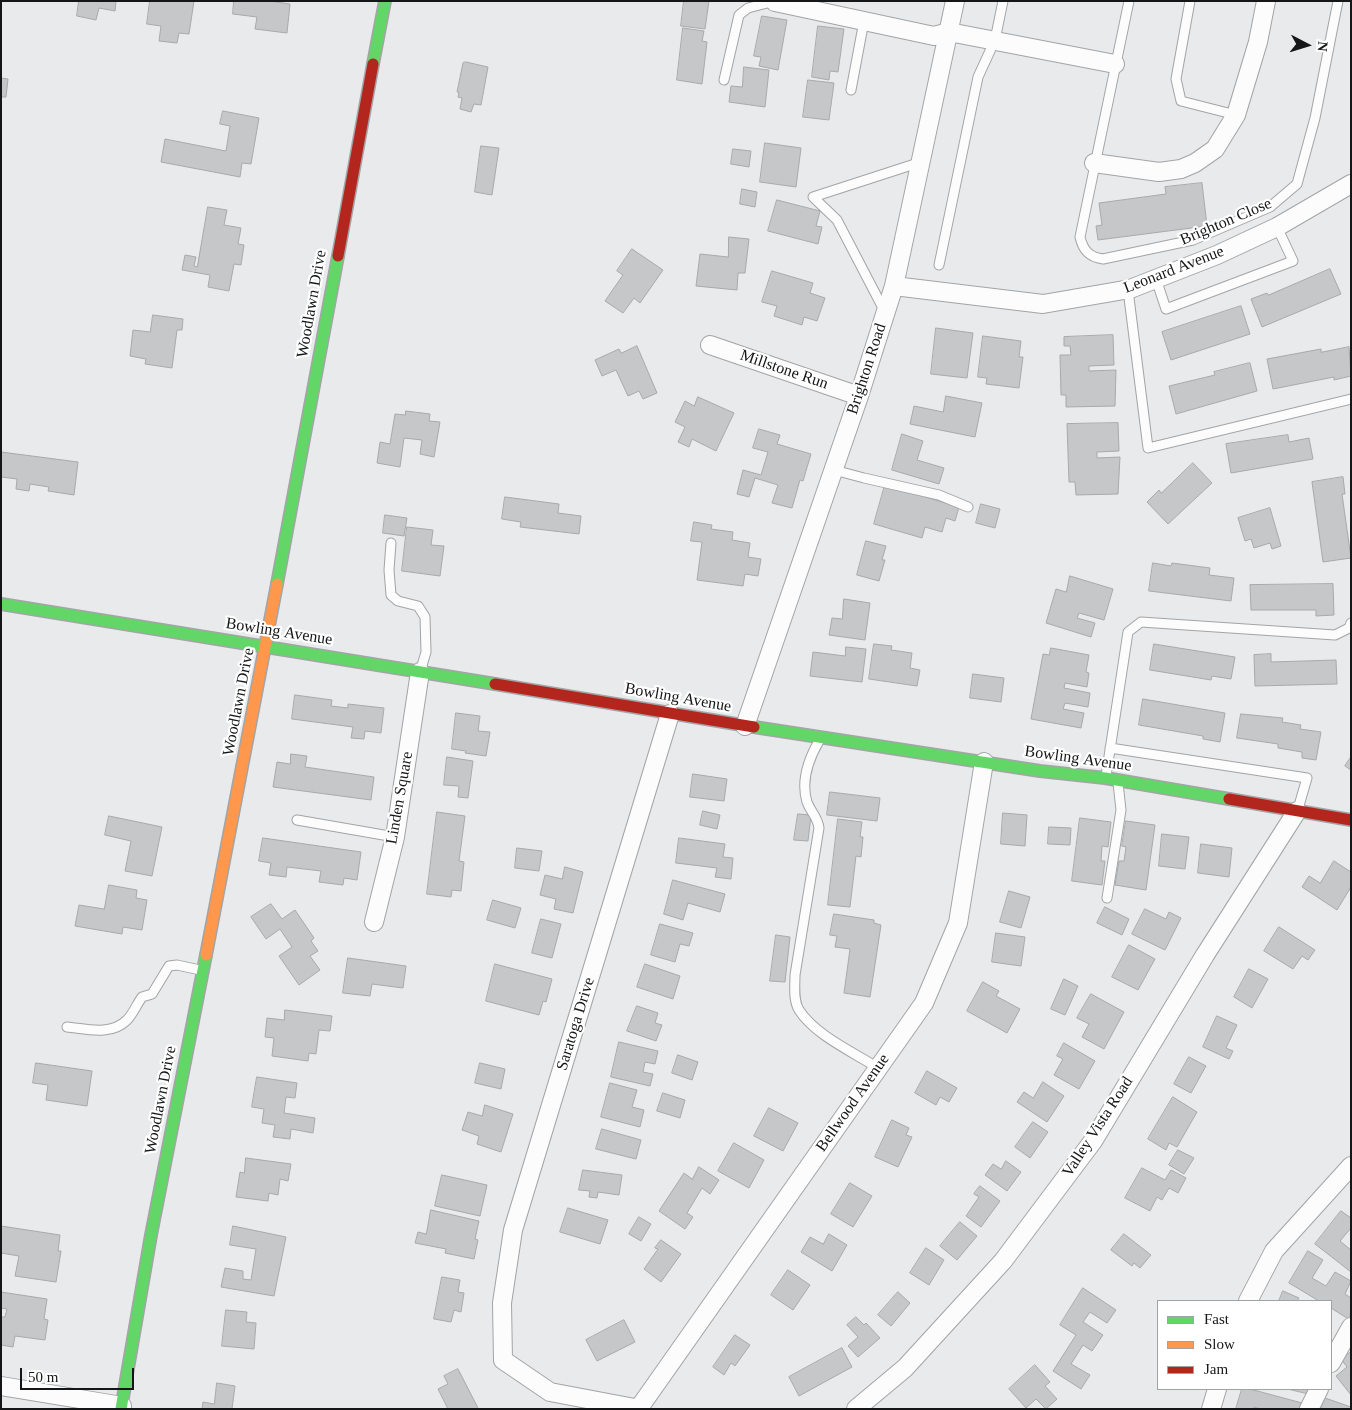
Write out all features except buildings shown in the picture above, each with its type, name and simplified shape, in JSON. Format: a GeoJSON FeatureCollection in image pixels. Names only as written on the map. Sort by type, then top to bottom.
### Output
{"type":"FeatureCollection","features":[{"type":"Feature","properties":{"kind":"main road","name":"Woodlawn Drive"},"geometry":{"type":"LineString","coordinates":[[121,1407],[151,1235],[266,646],[385,1]]}},
{"type":"Feature","properties":{"kind":"main road","name":"Bowling Avenue"},"geometry":{"type":"LineString","coordinates":[[1,604],[266,646],[670,714],[1040,771],[1106,778],[1351,820]]}},
{"type":"Feature","properties":{"kind":"street","name":"Brighton Road"},"geometry":{"type":"LineString","coordinates":[[745,726],[834,470],[894,286],[955,1]]}},
{"type":"Feature","properties":{"kind":"street"},"geometry":{"type":"LineString","coordinates":[[1094,163],[1159,172],[1181,169],[1195,163],[1215,149],[1236,115],[1258,42],[1266,1]]}},
{"type":"Feature","properties":{"kind":"street"},"geometry":{"type":"LineString","coordinates":[[775,2],[934,36],[949,32],[1115,64]]}},
{"type":"Feature","properties":{"kind":"street","name":"Leonard Avenue"},"geometry":{"type":"LineString","coordinates":[[894,286],[1044,304],[1128,290],[1217,255],[1277,227],[1351,184]]}},
{"type":"Feature","properties":{"kind":"street","name":"Millstone Run"},"geometry":{"type":"LineString","coordinates":[[710,345],[859,396]]}},
{"type":"Feature","properties":{"kind":"street","name":"Linden Square"},"geometry":{"type":"LineString","coordinates":[[374,922],[394,836],[420,672]]}},
{"type":"Feature","properties":{"kind":"street","name":"Saratoga Drive"},"geometry":{"type":"LineString","coordinates":[[639,1409],[550,1392],[503,1360],[502,1303],[513,1230],[670,714]]}},
{"type":"Feature","properties":{"kind":"street","name":"Bellwood Avenue"},"geometry":{"type":"LineString","coordinates":[[639,1409],[924,1002],[958,923],[984,762]]}},
{"type":"Feature","properties":{"kind":"street","name":"Valley Vista Road"},"geometry":{"type":"LineString","coordinates":[[856,1409],[905,1368],[1003,1261],[1092,1141],[1205,955],[1297,810]]}},
{"type":"Feature","properties":{"kind":"street"},"geometry":{"type":"LineString","coordinates":[[1249,1300],[1274,1251],[1351,1166]]}},
{"type":"Feature","properties":{"kind":"street"},"geometry":{"type":"LineString","coordinates":[[1332,1361],[1351,1327]]}},
{"type":"Feature","properties":{"kind":"street"},"geometry":{"type":"LineString","coordinates":[[1,1386],[121,1407]]}},
{"type":"Feature","properties":{"kind":"street"},"geometry":{"type":"LineString","coordinates":[[1211,1409],[1217,1390]]}},
{"type":"Feature","properties":{"kind":"street"},"geometry":{"type":"LineString","coordinates":[[1309,1409],[1318,1390]]}},
{"type":"Feature","properties":{"kind":"lane"},"geometry":{"type":"LineString","coordinates":[[939,265],[978,77],[995,40],[1003,1]]}},
{"type":"Feature","properties":{"kind":"lane","name":"Brighton Close"},"geometry":{"type":"LineString","coordinates":[[1129,1],[1080,237],[1082,248],[1093,257],[1103,259],[1193,240],[1270,207],[1297,184],[1314,118],[1338,1]]}},
{"type":"Feature","properties":{"kind":"lane"},"geometry":{"type":"LineString","coordinates":[[1190,1],[1176,79],[1181,101],[1236,115]]}},
{"type":"Feature","properties":{"kind":"lane"},"geometry":{"type":"LineString","coordinates":[[724,80],[739,15],[748,8],[775,2]]}},
{"type":"Feature","properties":{"kind":"lane"},"geometry":{"type":"LineString","coordinates":[[851,90],[864,21]]}},
{"type":"Feature","properties":{"kind":"lane"},"geometry":{"type":"LineString","coordinates":[[885,313],[837,220],[813,197],[921,162]]}},
{"type":"Feature","properties":{"kind":"lane"},"geometry":{"type":"LineString","coordinates":[[1156,279],[1166,309],[1293,261],[1277,227]]}},
{"type":"Feature","properties":{"kind":"lane"},"geometry":{"type":"LineString","coordinates":[[1128,290],[1148,448],[1351,399]]}},
{"type":"Feature","properties":{"kind":"lane"},"geometry":{"type":"LineString","coordinates":[[834,470],[939,495],[968,507]]}},
{"type":"Feature","properties":{"kind":"lane"},"geometry":{"type":"LineString","coordinates":[[391,543],[389,570],[391,595],[398,601],[418,606],[425,617],[426,652],[420,672]]}},
{"type":"Feature","properties":{"kind":"lane"},"geometry":{"type":"LineString","coordinates":[[1106,778],[1128,632],[1141,622],[1335,635],[1349,628],[1351,623]]}},
{"type":"Feature","properties":{"kind":"lane"},"geometry":{"type":"LineString","coordinates":[[820,738],[808,764],[803,785],[808,805],[817,817],[819,828],[797,966],[795,997],[798,1009],[809,1021],[829,1038],[878,1068]]}},
{"type":"Feature","properties":{"kind":"lane"},"geometry":{"type":"LineString","coordinates":[[1110,748],[1307,778],[1297,810]]}},
{"type":"Feature","properties":{"kind":"lane"},"geometry":{"type":"LineString","coordinates":[[1107,898],[1121,810],[1118,780]]}},
{"type":"Feature","properties":{"kind":"lane"},"geometry":{"type":"LineString","coordinates":[[297,820],[394,836]]}},
{"type":"Feature","properties":{"kind":"lane"},"geometry":{"type":"LineString","coordinates":[[67,1027],[95,1030],[113,1028],[127,1020],[142,997],[152,994],[169,966],[177,965],[203,970]]}},
{"type":"Feature","properties":{"kind":"traffic: fast"},"geometry":{"type":"LineString","coordinates":[[373,64],[385,1]]}},
{"type":"Feature","properties":{"kind":"traffic: fast"},"geometry":{"type":"LineString","coordinates":[[277,584],[338,256]]}},
{"type":"Feature","properties":{"kind":"traffic: fast"},"geometry":{"type":"LineString","coordinates":[[1,604],[495,684]]}},
{"type":"Feature","properties":{"kind":"traffic: fast"},"geometry":{"type":"LineString","coordinates":[[754,727],[1040,771],[1105,778],[1229,799]]}},
{"type":"Feature","properties":{"kind":"traffic: fast"},"geometry":{"type":"LineString","coordinates":[[121,1409],[151,1235],[206,955]]}},
{"type":"Feature","properties":{"kind":"traffic: slow"},"geometry":{"type":"LineString","coordinates":[[206,955],[277,584]]}},
{"type":"Feature","properties":{"kind":"traffic: jam"},"geometry":{"type":"LineString","coordinates":[[338,256],[373,64]]}},
{"type":"Feature","properties":{"kind":"traffic: jam"},"geometry":{"type":"LineString","coordinates":[[495,684],[754,727]]}},
{"type":"Feature","properties":{"kind":"traffic: jam"},"geometry":{"type":"LineString","coordinates":[[1229,799],[1351,820]]}}]}
